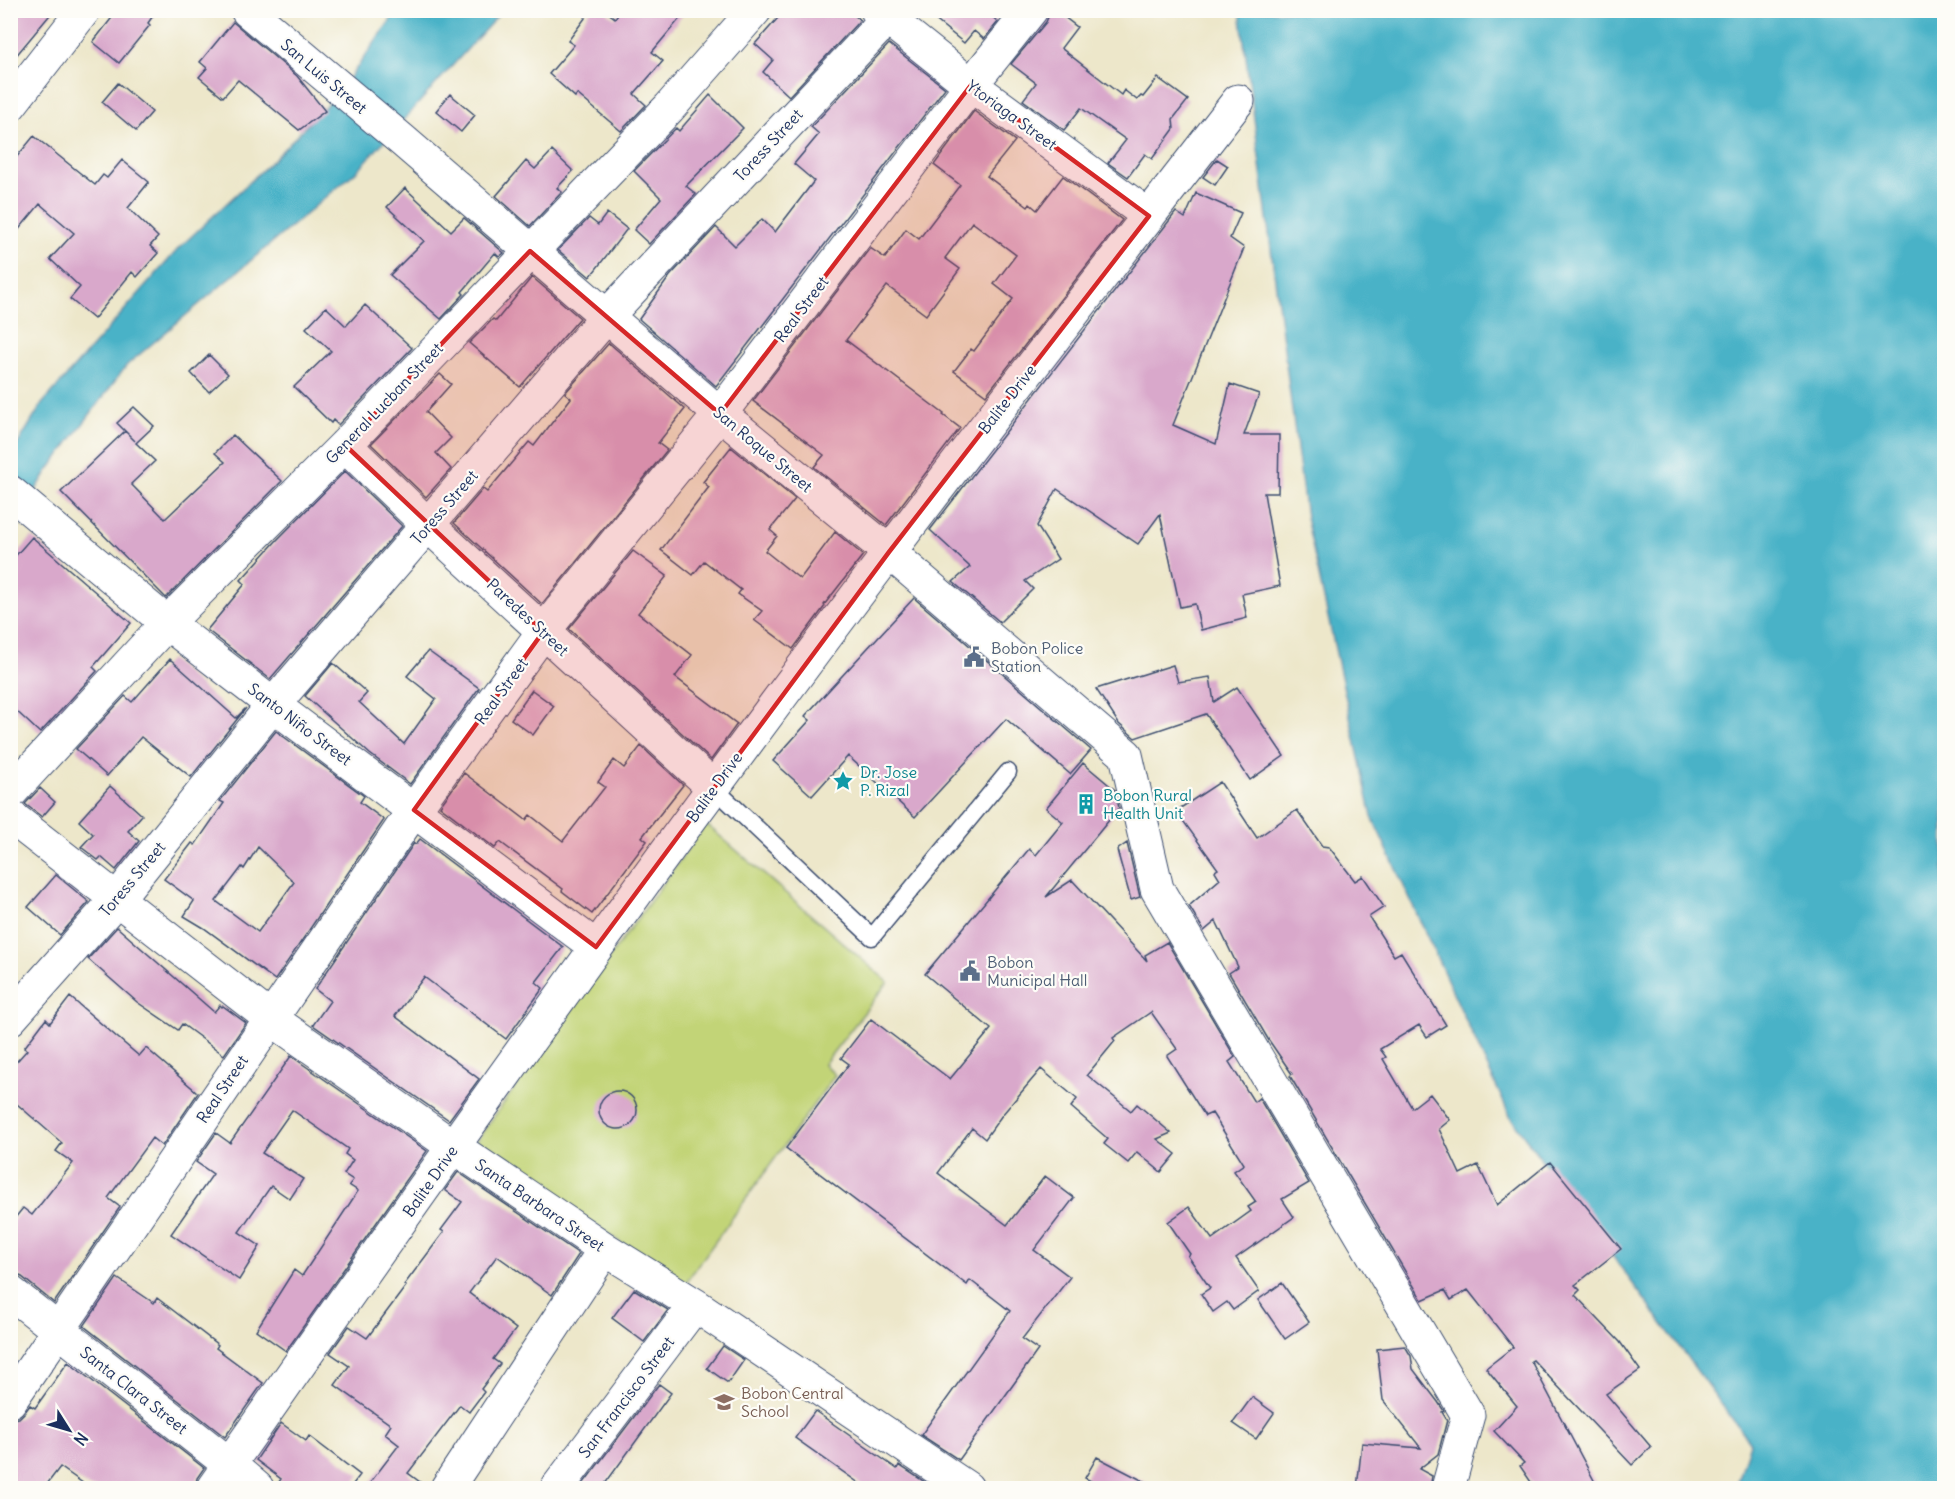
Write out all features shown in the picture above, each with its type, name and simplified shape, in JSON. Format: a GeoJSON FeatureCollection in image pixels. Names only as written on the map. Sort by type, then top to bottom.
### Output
{"type":"FeatureCollection","features":[{"type":"Feature","properties":{"kind":"street"},"geometry":{"type":"LineString","coordinates":[[10,105],[84,10]]}},
{"type":"Feature","properties":{"kind":"street","name":"San Luis Street"},"geometry":{"type":"LineString","coordinates":[[247,10],[307,63],[402,140]]}},
{"type":"Feature","properties":{"kind":"street","name":"General Lucban Street"},"geometry":{"type":"LineString","coordinates":[[10,793],[167,622],[345,445],[669,108],[755,10]]}},
{"type":"Feature","properties":{"kind":"street","name":"Real Street"},"geometry":{"type":"LineString","coordinates":[[10,1401],[414,810],[543,632],[720,414],[1031,10]]}},
{"type":"Feature","properties":{"kind":"street","name":"Ytoriaga Street"},"geometry":{"type":"LineString","coordinates":[[887,13],[971,85],[1149,216]]}},
{"type":"Feature","properties":{"kind":"street","name":"Toress Street"},"geometry":{"type":"LineString","coordinates":[[10,1019],[116,900],[273,705],[606,317],[887,13]]}},
{"type":"Feature","properties":{"kind":"street","name":"Balite Drive"},"geometry":{"type":"LineString","coordinates":[[221,1476],[596,947],[713,787],[889,552],[1238,101]]}},
{"type":"Feature","properties":{"kind":"street","name":"San Roque Street"},"geometry":{"type":"LineString","coordinates":[[402,140],[720,414],[889,552],[1126,755],[1157,889],[1468,1415],[1448,1488]]}},
{"type":"Feature","properties":{"kind":"street","name":"Paredes Street"},"geometry":{"type":"LineString","coordinates":[[345,445],[543,632],[713,787]]}},
{"type":"Feature","properties":{"kind":"street","name":"Santo Niño Street"},"geometry":{"type":"LineString","coordinates":[[10,492],[167,622],[273,705],[596,947]]}},
{"type":"Feature","properties":{"kind":"street","name":"Santa Barbara Street"},"geometry":{"type":"LineString","coordinates":[[10,816],[270,1018],[605,1249],[695,1305],[967,1488]]}},
{"type":"Feature","properties":{"kind":"street"},"geometry":{"type":"LineString","coordinates":[[447,1488],[605,1249]]}},
{"type":"Feature","properties":{"kind":"street","name":"Santa Clara Street"},"geometry":{"type":"LineString","coordinates":[[10,1292],[59,1331],[221,1476],[257,1488]]}},
{"type":"Feature","properties":{"kind":"street","name":"San Francisco Street"},"geometry":{"type":"LineString","coordinates":[[557,1488],[695,1305]]}},
{"type":"Feature","properties":{"kind":"lane"},"geometry":{"type":"LineString","coordinates":[[713,787],[872,937],[1008,772]]}},
{"type":"Feature","properties":{"kind":"highlighted area"},"geometry":{"type":"Polygon","coordinates":[[[971,85],[1149,216],[889,552],[596,947],[414,810],[543,632],[345,445],[530,251],[720,414],[971,85]]]}},
{"type":"Feature","properties":{"kind":"green space"},"geometry":{"type":"Polygon","coordinates":[[[706,824],[888,982],[824,1064],[835,1075],[684,1285],[474,1144],[706,824]]]}},
{"type":"Feature","properties":{"kind":"water"},"geometry":{"type":"Polygon","coordinates":[[[397,11],[502,11],[358,170],[127,365],[47,472],[11,530],[11,455],[42,404],[179,248],[274,159],[341,90],[397,11]]]}},
{"type":"Feature","properties":{"kind":"water"},"geometry":{"type":"Polygon","coordinates":[[[1240,11],[1944,11],[1944,1488],[1736,1488],[1750,1443],[1511,1118],[1372,817],[1306,517],[1240,11]]]}},
{"type":"Feature","properties":{"kind":"building"},"geometry":{"type":"Polygon","coordinates":[[[10,10],[54,10],[10,63],[10,10]]]}},
{"type":"Feature","properties":{"kind":"building"},"geometry":{"type":"Polygon","coordinates":[[[118,10],[157,10],[148,23],[150,25],[119,63],[93,42],[118,10]]]}},
{"type":"Feature","properties":{"kind":"building"},"geometry":{"type":"Polygon","coordinates":[[[591,10],[604,10],[615,18],[621,10],[687,10],[652,52],[663,61],[634,94],[646,105],[621,131],[577,94],[575,97],[549,74],[574,45],[568,41],[591,10]]]}},
{"type":"Feature","properties":{"kind":"building"},"geometry":{"type":"Polygon","coordinates":[[[785,10],[848,10],[860,20],[789,96],[763,72],[773,60],[755,44],[785,10]]]}},
{"type":"Feature","properties":{"kind":"building"},"geometry":{"type":"Polygon","coordinates":[[[923,10],[990,10],[988,13],[998,22],[984,39],[974,31],[964,43],[923,10]]]}},
{"type":"Feature","properties":{"kind":"building"},"geometry":{"type":"Polygon","coordinates":[[[1051,10],[1055,10],[1077,27],[1061,48],[1121,95],[1124,90],[1137,100],[1143,97],[1158,78],[1188,100],[1173,119],[1174,129],[1152,159],[1145,154],[1128,177],[1108,163],[1126,140],[1081,108],[1064,130],[1023,100],[1036,83],[1011,64],[1046,22],[1051,10]]]}},
{"type":"Feature","properties":{"kind":"building"},"geometry":{"type":"Polygon","coordinates":[[[233,22],[297,76],[325,111],[299,130],[238,80],[223,97],[199,77],[207,68],[200,62],[233,22]]]}},
{"type":"Feature","properties":{"kind":"building"},"geometry":{"type":"Polygon","coordinates":[[[889,44],[945,88],[716,386],[639,319],[670,276],[716,227],[735,246],[762,219],[775,232],[814,181],[794,164],[819,134],[811,127],[889,44]]]}},
{"type":"Feature","properties":{"kind":"building"},"geometry":{"type":"Polygon","coordinates":[[[118,83],[152,112],[136,131],[102,102],[118,83]]]}},
{"type":"Feature","properties":{"kind":"building"},"geometry":{"type":"Polygon","coordinates":[[[450,94],[475,115],[461,132],[436,111],[450,94]]]}},
{"type":"Feature","properties":{"kind":"building"},"geometry":{"type":"Polygon","coordinates":[[[710,95],[743,128],[686,186],[696,194],[649,244],[634,230],[661,198],[634,171],[676,128],[679,131],[710,95]]]}},
{"type":"Feature","properties":{"kind":"building"},"geometry":{"type":"Polygon","coordinates":[[[974,111],[1015,141],[987,176],[1028,207],[1030,204],[1037,210],[1063,176],[1122,220],[986,395],[954,371],[971,349],[974,351],[1013,299],[994,284],[1016,255],[972,222],[945,258],[960,269],[926,315],[887,286],[846,340],[960,428],[886,525],[814,467],[824,455],[753,401],[870,248],[885,258],[906,229],[919,239],[960,185],[934,165],[974,111]]]}},
{"type":"Feature","properties":{"kind":"building"},"geometry":{"type":"Polygon","coordinates":[[[34,136],[95,185],[103,175],[107,178],[122,160],[149,182],[128,208],[158,237],[150,246],[158,253],[137,277],[132,272],[94,319],[70,299],[80,287],[50,259],[74,233],[40,204],[10,240],[10,165],[34,136]]]}},
{"type":"Feature","properties":{"kind":"building"},"geometry":{"type":"Polygon","coordinates":[[[552,151],[573,171],[557,188],[562,192],[530,226],[496,196],[526,161],[535,169],[552,151]]]}},
{"type":"Feature","properties":{"kind":"building"},"geometry":{"type":"Polygon","coordinates":[[[1217,159],[1228,166],[1215,185],[1203,177],[1217,159]]]}},
{"type":"Feature","properties":{"kind":"building"},"geometry":{"type":"Polygon","coordinates":[[[405,188],[451,231],[464,218],[504,253],[499,257],[495,253],[462,292],[464,294],[441,319],[390,275],[424,241],[387,207],[405,188]]]}},
{"type":"Feature","properties":{"kind":"building"},"geometry":{"type":"Polygon","coordinates":[[[1196,193],[1241,213],[1230,238],[1244,248],[1173,425],[1216,444],[1230,384],[1259,394],[1244,435],[1279,435],[1278,493],[1264,493],[1280,586],[1242,594],[1247,618],[1201,630],[1195,604],[1180,607],[1160,514],[1138,544],[1057,489],[1037,526],[1058,559],[1025,581],[1033,589],[1000,622],[953,582],[970,567],[930,530],[1176,212],[1185,218],[1196,193]]]}},
{"type":"Feature","properties":{"kind":"building"},"geometry":{"type":"Polygon","coordinates":[[[607,213],[627,229],[590,277],[558,250],[589,218],[598,225],[607,213]]]}},
{"type":"Feature","properties":{"kind":"building"},"geometry":{"type":"Polygon","coordinates":[[[532,277],[580,318],[520,387],[469,343],[493,319],[496,321],[532,277]]]}},
{"type":"Feature","properties":{"kind":"building"},"geometry":{"type":"Polygon","coordinates":[[[365,305],[412,348],[338,425],[333,420],[331,423],[294,387],[331,351],[306,328],[326,307],[346,326],[365,305]]]}},
{"type":"Feature","properties":{"kind":"building"},"geometry":{"type":"Polygon","coordinates":[[[609,343],[685,409],[658,443],[667,450],[542,604],[454,523],[483,489],[487,492],[529,442],[534,446],[571,398],[565,393],[609,343]]]}},
{"type":"Feature","properties":{"kind":"building"},"geometry":{"type":"Polygon","coordinates":[[[209,355],[228,374],[209,392],[191,373],[209,355]]]}},
{"type":"Feature","properties":{"kind":"building"},"geometry":{"type":"Polygon","coordinates":[[[440,374],[451,384],[426,412],[451,438],[436,453],[451,469],[426,497],[371,444],[440,374]]]}},
{"type":"Feature","properties":{"kind":"building"},"geometry":{"type":"Polygon","coordinates":[[[134,407],[154,426],[136,443],[155,461],[131,484],[165,519],[225,462],[215,453],[233,435],[282,481],[166,598],[61,492],[125,431],[117,423],[134,407]]]}},
{"type":"Feature","properties":{"kind":"building"},"geometry":{"type":"Polygon","coordinates":[[[731,447],[795,499],[770,530],[777,536],[765,551],[800,579],[835,532],[863,555],[793,649],[754,620],[762,611],[738,594],[741,590],[704,561],[693,575],[661,550],[709,487],[703,482],[731,447]]]}},
{"type":"Feature","properties":{"kind":"building"},"geometry":{"type":"Polygon","coordinates":[[[345,471],[402,526],[270,679],[207,630],[245,584],[241,580],[345,471]]]}},
{"type":"Feature","properties":{"kind":"building"},"geometry":{"type":"Polygon","coordinates":[[[32,537],[131,623],[93,667],[97,671],[40,733],[10,705],[10,562],[32,537]]]}},
{"type":"Feature","properties":{"kind":"building"},"geometry":{"type":"Polygon","coordinates":[[[633,551],[667,576],[638,613],[692,655],[675,677],[737,724],[711,760],[569,629],[633,551]]]}},
{"type":"Feature","properties":{"kind":"building"},"geometry":{"type":"Polygon","coordinates":[[[914,598],[1091,750],[1070,774],[1006,719],[915,817],[848,756],[812,796],[773,761],[810,720],[805,716],[914,598]]]}},
{"type":"Feature","properties":{"kind":"building"},"geometry":{"type":"Polygon","coordinates":[[[428,651],[479,688],[410,784],[370,754],[305,696],[333,663],[367,693],[359,702],[404,744],[436,699],[407,676],[428,651]]]}},
{"type":"Feature","properties":{"kind":"building"},"geometry":{"type":"Polygon","coordinates":[[[170,659],[236,718],[246,708],[191,777],[141,737],[107,776],[76,749],[125,696],[132,702],[170,659]]]}},
{"type":"Feature","properties":{"kind":"building"},"geometry":{"type":"Polygon","coordinates":[[[1173,665],[1178,682],[1210,677],[1214,702],[1237,687],[1284,756],[1250,780],[1206,714],[1135,738],[1119,724],[1096,689],[1173,665]]]}},
{"type":"Feature","properties":{"kind":"building"},"geometry":{"type":"Polygon","coordinates":[[[532,690],[554,706],[533,735],[511,719],[532,690]]]}},
{"type":"Feature","properties":{"kind":"building"},"geometry":{"type":"Polygon","coordinates":[[[276,731],[364,796],[360,802],[384,820],[275,980],[184,916],[194,901],[164,879],[192,843],[195,845],[224,803],[220,801],[276,731]],[[258,847],[244,869],[242,867],[216,901],[258,932],[294,882],[258,847]]]}},
{"type":"Feature","properties":{"kind":"building"},"geometry":{"type":"Polygon","coordinates":[[[641,746],[683,785],[642,837],[647,841],[592,914],[562,891],[563,889],[500,842],[495,848],[440,806],[464,773],[526,820],[530,815],[563,841],[605,787],[598,782],[614,760],[624,768],[641,746]]]}},
{"type":"Feature","properties":{"kind":"building"},"geometry":{"type":"Polygon","coordinates":[[[1083,763],[1115,790],[1119,808],[1046,897],[1072,880],[1147,961],[1145,955],[1167,942],[1235,1057],[1229,1062],[1254,1102],[1259,1098],[1309,1183],[1282,1199],[1294,1217],[1236,1258],[1259,1291],[1233,1310],[1227,1302],[1213,1312],[1201,1294],[1210,1288],[1168,1222],[1189,1207],[1212,1239],[1251,1211],[1248,1207],[1256,1202],[1234,1171],[1244,1164],[1212,1113],[1205,1116],[1167,1056],[1177,1049],[1151,1012],[1113,1038],[1115,1041],[1087,1075],[1131,1111],[1137,1104],[1171,1133],[1157,1139],[1176,1154],[1161,1172],[1137,1152],[1128,1163],[1104,1144],[1108,1139],[1071,1107],[1077,1099],[1041,1069],[985,1139],[972,1128],[938,1173],[1007,1225],[1045,1176],[1074,1198],[1034,1250],[1070,1277],[1022,1339],[1038,1350],[959,1460],[921,1435],[1010,1311],[970,1280],[967,1285],[786,1148],[849,1064],[841,1058],[871,1019],[950,1079],[991,1029],[925,974],[1029,849],[1036,855],[1063,822],[1046,808],[1083,763]]]}},
{"type":"Feature","properties":{"kind":"building"},"geometry":{"type":"Polygon","coordinates":[[[1220,782],[1257,838],[1297,810],[1322,846],[1329,847],[1355,881],[1363,876],[1384,907],[1369,917],[1394,956],[1401,952],[1446,1025],[1427,1037],[1419,1025],[1380,1049],[1386,1057],[1383,1059],[1412,1108],[1430,1094],[1450,1120],[1439,1129],[1460,1174],[1478,1165],[1497,1205],[1550,1162],[1621,1249],[1575,1285],[1580,1290],[1575,1295],[1620,1342],[1640,1370],[1606,1394],[1651,1447],[1632,1465],[1533,1360],[1531,1361],[1598,1488],[1535,1488],[1520,1466],[1524,1463],[1494,1431],[1517,1406],[1486,1368],[1513,1347],[1468,1290],[1451,1300],[1445,1290],[1422,1300],[1290,1076],[1292,1074],[1268,1039],[1229,973],[1238,967],[1216,921],[1204,931],[1189,906],[1220,879],[1215,871],[1218,869],[1176,811],[1220,782]]]}},
{"type":"Feature","properties":{"kind":"building"},"geometry":{"type":"Polygon","coordinates":[[[110,786],[142,815],[128,831],[139,841],[116,870],[101,857],[98,860],[81,847],[93,834],[79,821],[110,786]]]}},
{"type":"Feature","properties":{"kind":"building"},"geometry":{"type":"Polygon","coordinates":[[[40,788],[55,802],[42,817],[25,804],[40,788]]]}},
{"type":"Feature","properties":{"kind":"building"},"geometry":{"type":"Polygon","coordinates":[[[420,839],[563,947],[536,982],[543,988],[506,1039],[424,977],[395,1016],[479,1079],[449,1120],[313,1025],[330,1001],[315,989],[414,843],[416,844],[420,839]]]}},
{"type":"Feature","properties":{"kind":"building"},"geometry":{"type":"Polygon","coordinates":[[[1127,843],[1140,897],[1131,900],[1117,850],[1127,843]]]}},
{"type":"Feature","properties":{"kind":"building"},"geometry":{"type":"Polygon","coordinates":[[[56,875],[89,902],[60,935],[28,907],[56,875]]]}},
{"type":"Feature","properties":{"kind":"building"},"geometry":{"type":"Polygon","coordinates":[[[117,927],[214,1012],[220,1005],[223,1006],[246,1023],[224,1055],[182,1024],[178,1030],[137,1002],[88,959],[117,927]]]}},
{"type":"Feature","properties":{"kind":"building"},"geometry":{"type":"Polygon","coordinates":[[[70,997],[139,1056],[146,1048],[198,1093],[162,1146],[152,1138],[108,1198],[120,1207],[54,1303],[22,1277],[10,1271],[10,1224],[23,1208],[32,1215],[73,1163],[56,1151],[62,1143],[10,1098],[10,1069],[27,1050],[24,1048],[46,1019],[50,1023],[70,997]]]}},
{"type":"Feature","properties":{"kind":"building"},"geometry":{"type":"Polygon","coordinates":[[[291,1056],[427,1151],[286,1351],[256,1330],[294,1270],[302,1276],[358,1191],[349,1185],[353,1180],[344,1174],[353,1160],[345,1154],[348,1149],[292,1110],[262,1153],[303,1179],[290,1199],[271,1186],[239,1232],[260,1246],[239,1280],[171,1234],[213,1174],[196,1162],[216,1133],[230,1143],[291,1056]]]}},
{"type":"Feature","properties":{"kind":"building"},"geometry":{"type":"Polygon","coordinates":[[[618,1091],[632,1096],[637,1110],[632,1124],[618,1129],[604,1124],[599,1110],[604,1096],[618,1091]]]}},
{"type":"Feature","properties":{"kind":"building"},"geometry":{"type":"Polygon","coordinates":[[[458,1172],[579,1254],[552,1295],[497,1256],[469,1293],[516,1329],[493,1359],[500,1364],[481,1389],[484,1392],[469,1412],[460,1405],[408,1473],[428,1488],[366,1488],[399,1445],[385,1434],[391,1425],[335,1385],[349,1366],[330,1353],[349,1326],[367,1338],[406,1286],[404,1285],[444,1232],[441,1230],[462,1202],[445,1190],[458,1172]]]}},
{"type":"Feature","properties":{"kind":"building"},"geometry":{"type":"Polygon","coordinates":[[[117,1278],[154,1303],[157,1298],[218,1345],[216,1348],[263,1383],[225,1437],[84,1326],[117,1278]]]}},
{"type":"Feature","properties":{"kind":"building"},"geometry":{"type":"Polygon","coordinates":[[[1282,1283],[1309,1322],[1285,1339],[1258,1300],[1282,1283]]]}},
{"type":"Feature","properties":{"kind":"building"},"geometry":{"type":"Polygon","coordinates":[[[634,1289],[668,1310],[644,1342],[612,1318],[634,1289]]]}},
{"type":"Feature","properties":{"kind":"building"},"geometry":{"type":"Polygon","coordinates":[[[723,1346],[744,1360],[728,1383],[707,1368],[723,1346]]]}},
{"type":"Feature","properties":{"kind":"building"},"geometry":{"type":"Polygon","coordinates":[[[1405,1346],[1411,1356],[1413,1369],[1444,1411],[1442,1412],[1447,1420],[1438,1454],[1419,1469],[1432,1476],[1430,1488],[1357,1488],[1362,1443],[1421,1448],[1383,1400],[1377,1349],[1405,1346]]]}},
{"type":"Feature","properties":{"kind":"building"},"geometry":{"type":"Polygon","coordinates":[[[68,1362],[204,1468],[197,1478],[195,1488],[90,1488],[60,1467],[44,1488],[10,1488],[10,1423],[13,1419],[19,1418],[30,1405],[35,1408],[68,1362]]]}},
{"type":"Feature","properties":{"kind":"building"},"geometry":{"type":"Polygon","coordinates":[[[659,1384],[671,1393],[602,1488],[580,1488],[659,1384]]]}},
{"type":"Feature","properties":{"kind":"building"},"geometry":{"type":"Polygon","coordinates":[[[1252,1397],[1274,1413],[1256,1439],[1233,1423],[1252,1397]]]}},
{"type":"Feature","properties":{"kind":"building"},"geometry":{"type":"Polygon","coordinates":[[[815,1411],[897,1469],[899,1465],[934,1488],[866,1488],[795,1438],[815,1411]]]}},
{"type":"Feature","properties":{"kind":"building"},"geometry":{"type":"Polygon","coordinates":[[[281,1423],[306,1441],[309,1436],[360,1475],[350,1488],[275,1488],[281,1479],[256,1460],[281,1423]]]}},
{"type":"Feature","properties":{"kind":"building"},"geometry":{"type":"Polygon","coordinates":[[[1097,1457],[1157,1488],[1104,1488],[1085,1478],[1097,1457]]]}},
{"type":"Feature","properties":{"kind":"place","name":"Bobon Police Station"},"geometry":{"type":"Point","coordinates":[974,657]}},
{"type":"Feature","properties":{"kind":"place","name":"Dr. Jose P. Rizal"},"geometry":{"type":"Point","coordinates":[843,781]}},
{"type":"Feature","properties":{"kind":"place","name":"Bobon Rural Health Unit"},"geometry":{"type":"Point","coordinates":[1086,804]}},
{"type":"Feature","properties":{"kind":"place","name":"Bobon Municipal Hall"},"geometry":{"type":"Point","coordinates":[970,971]}},
{"type":"Feature","properties":{"kind":"place","name":"Bobon Central School"},"geometry":{"type":"Point","coordinates":[724,1402]}}]}
